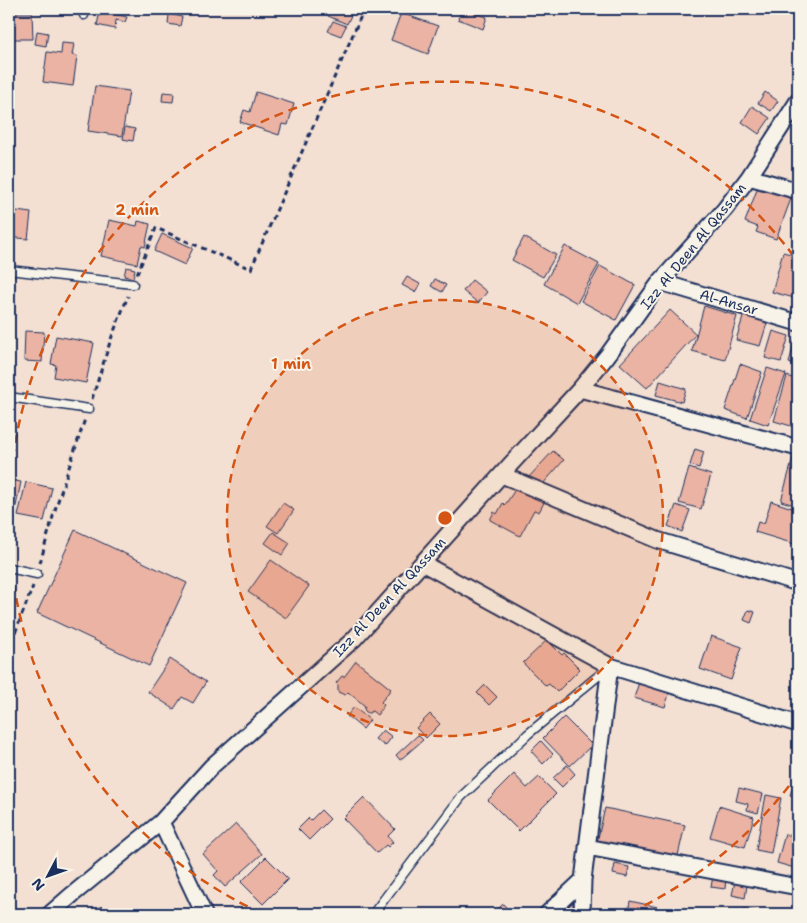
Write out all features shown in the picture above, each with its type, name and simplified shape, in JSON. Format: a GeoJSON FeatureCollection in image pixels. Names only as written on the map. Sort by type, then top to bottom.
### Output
{"type":"FeatureCollection","features":[{"type":"Feature","properties":{"kind":"street","name":"Izz Al Deen Al Qassam"},"geometry":{"type":"LineString","coordinates":[[50,914],[161,822],[212,766],[354,639],[580,389],[607,356],[660,282],[725,209],[749,177],[798,101]]}},
{"type":"Feature","properties":{"kind":"street"},"geometry":{"type":"LineString","coordinates":[[749,177],[798,191]]}},
{"type":"Feature","properties":{"kind":"street","name":"Al-Ansar"},"geometry":{"type":"LineString","coordinates":[[660,282],[798,323]]}},
{"type":"Feature","properties":{"kind":"street"},"geometry":{"type":"LineString","coordinates":[[580,389],[798,448]]}},
{"type":"Feature","properties":{"kind":"street"},"geometry":{"type":"LineString","coordinates":[[502,475],[657,540],[798,583]]}},
{"type":"Feature","properties":{"kind":"street"},"geometry":{"type":"LineString","coordinates":[[422,563],[610,666],[798,724]]}},
{"type":"Feature","properties":{"kind":"street"},"geometry":{"type":"LineString","coordinates":[[582,914],[583,880],[610,666]]}},
{"type":"Feature","properties":{"kind":"street"},"geometry":{"type":"LineString","coordinates":[[161,822],[204,914]]}},
{"type":"Feature","properties":{"kind":"street"},"geometry":{"type":"LineString","coordinates":[[587,847],[798,887]]}},
{"type":"Feature","properties":{"kind":"street"},"geometry":{"type":"LineString","coordinates":[[547,914],[583,880]]}},
{"type":"Feature","properties":{"kind":"lane"},"geometry":{"type":"LineString","coordinates":[[9,270],[133,284]]}},
{"type":"Feature","properties":{"kind":"lane"},"geometry":{"type":"LineString","coordinates":[[9,397],[88,409]]}},
{"type":"Feature","properties":{"kind":"lane"},"geometry":{"type":"LineString","coordinates":[[9,568],[37,574]]}},
{"type":"Feature","properties":{"kind":"lane"},"geometry":{"type":"LineString","coordinates":[[373,914],[461,798],[528,734],[610,666]]}},
{"type":"Feature","properties":{"kind":"path"},"geometry":{"type":"LineString","coordinates":[[9,649],[37,574],[54,513],[111,339],[156,228],[251,269],[364,9]]}},
{"type":"Feature","properties":{"kind":"building"},"geometry":{"type":"Polygon","coordinates":[[[331,9],[354,9],[347,24],[328,16],[331,9]]]}},
{"type":"Feature","properties":{"kind":"building"},"geometry":{"type":"Polygon","coordinates":[[[462,9],[487,17],[483,29],[458,19],[462,9]]]}},
{"type":"Feature","properties":{"kind":"building"},"geometry":{"type":"Polygon","coordinates":[[[100,11],[127,17],[125,22],[116,20],[115,29],[97,25],[100,11]]]}},
{"type":"Feature","properties":{"kind":"building"},"geometry":{"type":"Polygon","coordinates":[[[9,13],[32,13],[33,39],[9,39],[9,13]]]}},
{"type":"Feature","properties":{"kind":"building"},"geometry":{"type":"Polygon","coordinates":[[[401,13],[438,26],[428,54],[391,40],[401,13]]]}},
{"type":"Feature","properties":{"kind":"building"},"geometry":{"type":"Polygon","coordinates":[[[169,14],[182,17],[180,26],[168,24],[169,14]]]}},
{"type":"Feature","properties":{"kind":"building"},"geometry":{"type":"Polygon","coordinates":[[[333,21],[346,26],[341,36],[328,31],[333,21]]]}},
{"type":"Feature","properties":{"kind":"building"},"geometry":{"type":"Polygon","coordinates":[[[37,31],[48,33],[46,46],[35,44],[37,31]]]}},
{"type":"Feature","properties":{"kind":"building"},"geometry":{"type":"Polygon","coordinates":[[[62,43],[74,44],[72,55],[77,56],[73,86],[43,82],[47,52],[61,54],[62,43]]]}},
{"type":"Feature","properties":{"kind":"building"},"geometry":{"type":"Polygon","coordinates":[[[9,54],[13,55],[10,84],[9,83],[9,54]]]}},
{"type":"Feature","properties":{"kind":"building"},"geometry":{"type":"Polygon","coordinates":[[[95,86],[129,91],[122,136],[88,131],[95,86]]]}},
{"type":"Feature","properties":{"kind":"building"},"geometry":{"type":"Polygon","coordinates":[[[163,92],[174,93],[173,102],[162,101],[163,92]]]}},
{"type":"Feature","properties":{"kind":"building"},"geometry":{"type":"Polygon","coordinates":[[[256,92],[294,104],[288,125],[282,124],[279,135],[240,122],[244,110],[250,112],[256,92]]]}},
{"type":"Feature","properties":{"kind":"building"},"geometry":{"type":"Polygon","coordinates":[[[765,92],[778,101],[771,111],[758,103],[765,92]]]}},
{"type":"Feature","properties":{"kind":"building"},"geometry":{"type":"Polygon","coordinates":[[[752,106],[770,118],[759,134],[742,122],[752,106]]]}},
{"type":"Feature","properties":{"kind":"building"},"geometry":{"type":"Polygon","coordinates":[[[125,127],[135,129],[133,141],[123,139],[125,127]]]}},
{"type":"Feature","properties":{"kind":"building"},"geometry":{"type":"Polygon","coordinates":[[[759,184],[792,196],[776,239],[756,232],[758,227],[745,222],[759,184]]]}},
{"type":"Feature","properties":{"kind":"building"},"geometry":{"type":"Polygon","coordinates":[[[9,210],[31,213],[28,239],[9,237],[9,210]]]}},
{"type":"Feature","properties":{"kind":"building"},"geometry":{"type":"Polygon","coordinates":[[[109,220],[137,226],[138,221],[150,224],[145,247],[141,246],[137,264],[101,256],[109,220]]]}},
{"type":"Feature","properties":{"kind":"building"},"geometry":{"type":"Polygon","coordinates":[[[162,234],[193,248],[185,265],[154,251],[162,234]]]}},
{"type":"Feature","properties":{"kind":"building"},"geometry":{"type":"Polygon","coordinates":[[[524,237],[556,255],[543,277],[512,260],[524,237]]]}},
{"type":"Feature","properties":{"kind":"building"},"geometry":{"type":"Polygon","coordinates":[[[565,246],[599,264],[577,303],[544,284],[565,246]]]}},
{"type":"Feature","properties":{"kind":"building"},"geometry":{"type":"Polygon","coordinates":[[[783,252],[798,256],[798,299],[772,292],[783,252]]]}},
{"type":"Feature","properties":{"kind":"building"},"geometry":{"type":"Polygon","coordinates":[[[600,266],[635,285],[616,320],[581,301],[600,266]]]}},
{"type":"Feature","properties":{"kind":"building"},"geometry":{"type":"Polygon","coordinates":[[[126,267],[135,269],[133,278],[124,276],[126,267]]]}},
{"type":"Feature","properties":{"kind":"building"},"geometry":{"type":"Polygon","coordinates":[[[407,277],[420,284],[415,292],[402,285],[407,277]]]}},
{"type":"Feature","properties":{"kind":"building"},"geometry":{"type":"Polygon","coordinates":[[[435,279],[446,285],[442,292],[431,286],[435,279]]]}},
{"type":"Feature","properties":{"kind":"building"},"geometry":{"type":"Polygon","coordinates":[[[472,280],[487,292],[478,303],[463,291],[472,280]]]}},
{"type":"Feature","properties":{"kind":"building"},"geometry":{"type":"Polygon","coordinates":[[[704,306],[737,316],[725,360],[692,351],[704,306]]]}},
{"type":"Feature","properties":{"kind":"building"},"geometry":{"type":"Polygon","coordinates":[[[670,310],[696,334],[647,388],[620,364],[670,310]]]}},
{"type":"Feature","properties":{"kind":"building"},"geometry":{"type":"Polygon","coordinates":[[[744,314],[768,320],[760,346],[736,340],[744,314]]]}},
{"type":"Feature","properties":{"kind":"building"},"geometry":{"type":"Polygon","coordinates":[[[25,331],[44,332],[42,362],[24,361],[25,331]]]}},
{"type":"Feature","properties":{"kind":"building"},"geometry":{"type":"Polygon","coordinates":[[[773,331],[789,336],[781,362],[765,358],[773,331]]]}},
{"type":"Feature","properties":{"kind":"building"},"geometry":{"type":"Polygon","coordinates":[[[56,336],[94,343],[86,383],[54,377],[56,365],[51,364],[56,336]]]}},
{"type":"Feature","properties":{"kind":"building"},"geometry":{"type":"Polygon","coordinates":[[[795,339],[798,340],[798,366],[789,363],[795,339]]]}},
{"type":"Feature","properties":{"kind":"building"},"geometry":{"type":"Polygon","coordinates":[[[740,364],[762,372],[747,418],[725,410],[740,364]]]}},
{"type":"Feature","properties":{"kind":"building"},"geometry":{"type":"Polygon","coordinates":[[[767,368],[786,374],[768,425],[750,419],[767,368]]]}},
{"type":"Feature","properties":{"kind":"building"},"geometry":{"type":"Polygon","coordinates":[[[787,376],[798,380],[798,428],[774,421],[787,376]]]}},
{"type":"Feature","properties":{"kind":"building"},"geometry":{"type":"Polygon","coordinates":[[[660,381],[686,389],[682,402],[656,395],[660,381]]]}},
{"type":"Feature","properties":{"kind":"building"},"geometry":{"type":"Polygon","coordinates":[[[695,449],[704,452],[699,468],[690,465],[695,449]]]}},
{"type":"Feature","properties":{"kind":"building"},"geometry":{"type":"Polygon","coordinates":[[[553,451],[564,460],[542,485],[528,478],[553,451]]]}},
{"type":"Feature","properties":{"kind":"building"},"geometry":{"type":"Polygon","coordinates":[[[793,458],[798,459],[798,506],[781,501],[793,458]]]}},
{"type":"Feature","properties":{"kind":"building"},"geometry":{"type":"Polygon","coordinates":[[[689,468],[711,475],[701,509],[679,503],[689,468]]]}},
{"type":"Feature","properties":{"kind":"building"},"geometry":{"type":"Polygon","coordinates":[[[9,480],[21,482],[13,521],[9,520],[9,480]]]}},
{"type":"Feature","properties":{"kind":"building"},"geometry":{"type":"Polygon","coordinates":[[[26,482],[52,488],[44,521],[18,516],[26,482]]]}},
{"type":"Feature","properties":{"kind":"building"},"geometry":{"type":"Polygon","coordinates":[[[518,485],[547,497],[539,512],[534,510],[520,536],[490,520],[494,512],[497,514],[503,503],[505,505],[518,485]]]}},
{"type":"Feature","properties":{"kind":"building"},"geometry":{"type":"Polygon","coordinates":[[[771,501],[798,510],[798,545],[755,532],[758,522],[764,524],[771,501]]]}},
{"type":"Feature","properties":{"kind":"building"},"geometry":{"type":"Polygon","coordinates":[[[283,503],[294,510],[278,533],[267,526],[283,503]]]}},
{"type":"Feature","properties":{"kind":"building"},"geometry":{"type":"Polygon","coordinates":[[[676,505],[690,510],[682,532],[668,526],[676,505]]]}},
{"type":"Feature","properties":{"kind":"building"},"geometry":{"type":"Polygon","coordinates":[[[75,530],[187,583],[149,666],[37,613],[75,530]]]}},
{"type":"Feature","properties":{"kind":"building"},"geometry":{"type":"Polygon","coordinates":[[[273,532],[290,543],[282,555],[265,543],[273,532]]]}},
{"type":"Feature","properties":{"kind":"building"},"geometry":{"type":"Polygon","coordinates":[[[271,560],[309,586],[286,618],[248,592],[271,560]]]}},
{"type":"Feature","properties":{"kind":"building"},"geometry":{"type":"Polygon","coordinates":[[[748,610],[755,612],[751,623],[744,620],[748,610]]]}},
{"type":"Feature","properties":{"kind":"building"},"geometry":{"type":"Polygon","coordinates":[[[711,636],[742,647],[731,680],[700,669],[711,636]]]}},
{"type":"Feature","properties":{"kind":"building"},"geometry":{"type":"Polygon","coordinates":[[[547,640],[580,669],[557,692],[549,684],[546,686],[523,663],[547,640]]]}},
{"type":"Feature","properties":{"kind":"building"},"geometry":{"type":"Polygon","coordinates":[[[170,659],[206,682],[193,703],[182,697],[174,709],[148,692],[170,659]]]}},
{"type":"Feature","properties":{"kind":"building"},"geometry":{"type":"Polygon","coordinates":[[[356,661],[391,689],[381,702],[384,705],[377,715],[372,711],[366,712],[365,706],[348,692],[345,695],[338,692],[338,685],[336,683],[342,676],[344,677],[356,661]]]}},
{"type":"Feature","properties":{"kind":"building"},"geometry":{"type":"Polygon","coordinates":[[[640,679],[671,688],[665,707],[634,698],[640,679]]]}},
{"type":"Feature","properties":{"kind":"building"},"geometry":{"type":"Polygon","coordinates":[[[485,685],[497,697],[489,705],[477,693],[485,685]]]}},
{"type":"Feature","properties":{"kind":"building"},"geometry":{"type":"Polygon","coordinates":[[[354,707],[370,720],[363,729],[347,716],[354,707]]]}},
{"type":"Feature","properties":{"kind":"building"},"geometry":{"type":"Polygon","coordinates":[[[430,714],[440,724],[426,738],[416,728],[430,714]]]}},
{"type":"Feature","properties":{"kind":"building"},"geometry":{"type":"Polygon","coordinates":[[[564,717],[592,745],[570,766],[543,738],[564,717]]]}},
{"type":"Feature","properties":{"kind":"building"},"geometry":{"type":"Polygon","coordinates":[[[383,730],[392,737],[385,746],[375,739],[383,730]]]}},
{"type":"Feature","properties":{"kind":"building"},"geometry":{"type":"Polygon","coordinates":[[[418,735],[423,740],[400,760],[396,755],[418,735]]]}},
{"type":"Feature","properties":{"kind":"building"},"geometry":{"type":"Polygon","coordinates":[[[541,741],[553,754],[543,764],[531,751],[541,741]]]}},
{"type":"Feature","properties":{"kind":"building"},"geometry":{"type":"Polygon","coordinates":[[[567,765],[575,774],[562,787],[553,778],[567,765]]]}},
{"type":"Feature","properties":{"kind":"building"},"geometry":{"type":"Polygon","coordinates":[[[514,774],[527,788],[539,777],[556,794],[519,831],[488,800],[514,774]]]}},
{"type":"Feature","properties":{"kind":"building"},"geometry":{"type":"Polygon","coordinates":[[[796,778],[798,778],[798,798],[790,795],[796,778]]]}},
{"type":"Feature","properties":{"kind":"building"},"geometry":{"type":"Polygon","coordinates":[[[739,788],[763,794],[758,813],[747,810],[748,804],[736,801],[739,788]]]}},
{"type":"Feature","properties":{"kind":"building"},"geometry":{"type":"Polygon","coordinates":[[[766,795],[781,798],[771,853],[756,850],[766,795]]]}},
{"type":"Feature","properties":{"kind":"building"},"geometry":{"type":"Polygon","coordinates":[[[364,797],[395,829],[388,836],[393,842],[377,853],[343,818],[364,797]]]}},
{"type":"Feature","properties":{"kind":"building"},"geometry":{"type":"Polygon","coordinates":[[[719,806],[754,817],[745,847],[710,837],[719,806]]]}},
{"type":"Feature","properties":{"kind":"building"},"geometry":{"type":"Polygon","coordinates":[[[605,808],[685,825],[677,860],[597,842],[605,808]]]}},
{"type":"Feature","properties":{"kind":"building"},"geometry":{"type":"Polygon","coordinates":[[[321,810],[330,819],[309,840],[298,829],[321,810]]]}},
{"type":"Feature","properties":{"kind":"building"},"geometry":{"type":"Polygon","coordinates":[[[236,824],[262,854],[225,887],[214,875],[218,871],[203,854],[236,824]]]}},
{"type":"Feature","properties":{"kind":"building"},"geometry":{"type":"Polygon","coordinates":[[[785,834],[798,837],[798,869],[777,863],[785,834]]]}},
{"type":"Feature","properties":{"kind":"building"},"geometry":{"type":"Polygon","coordinates":[[[266,857],[288,879],[263,904],[241,882],[266,857]]]}},
{"type":"Feature","properties":{"kind":"building"},"geometry":{"type":"Polygon","coordinates":[[[615,864],[629,867],[627,877],[613,874],[615,864]]]}},
{"type":"Feature","properties":{"kind":"building"},"geometry":{"type":"Polygon","coordinates":[[[713,876],[726,878],[725,889],[711,887],[713,876]]]}},
{"type":"Feature","properties":{"kind":"building"},"geometry":{"type":"Polygon","coordinates":[[[736,877],[748,879],[745,898],[732,895],[736,877]]]}},
{"type":"Feature","properties":{"kind":"building"},"geometry":{"type":"Polygon","coordinates":[[[630,901],[662,908],[661,914],[628,914],[630,901]]]}},
{"type":"Feature","properties":{"kind":"building"},"geometry":{"type":"Polygon","coordinates":[[[571,902],[579,912],[576,914],[557,914],[571,902]]]}},
{"type":"Feature","properties":{"kind":"building"},"geometry":{"type":"Polygon","coordinates":[[[503,904],[513,914],[493,914],[503,904]]]}},
{"type":"Feature","properties":{"kind":"building"},"geometry":{"type":"Polygon","coordinates":[[[101,906],[108,914],[90,914],[101,906]]]}},
{"type":"Feature","properties":{"kind":"building"},"geometry":{"type":"Polygon","coordinates":[[[744,909],[771,914],[743,914],[744,909]]]}}]}
